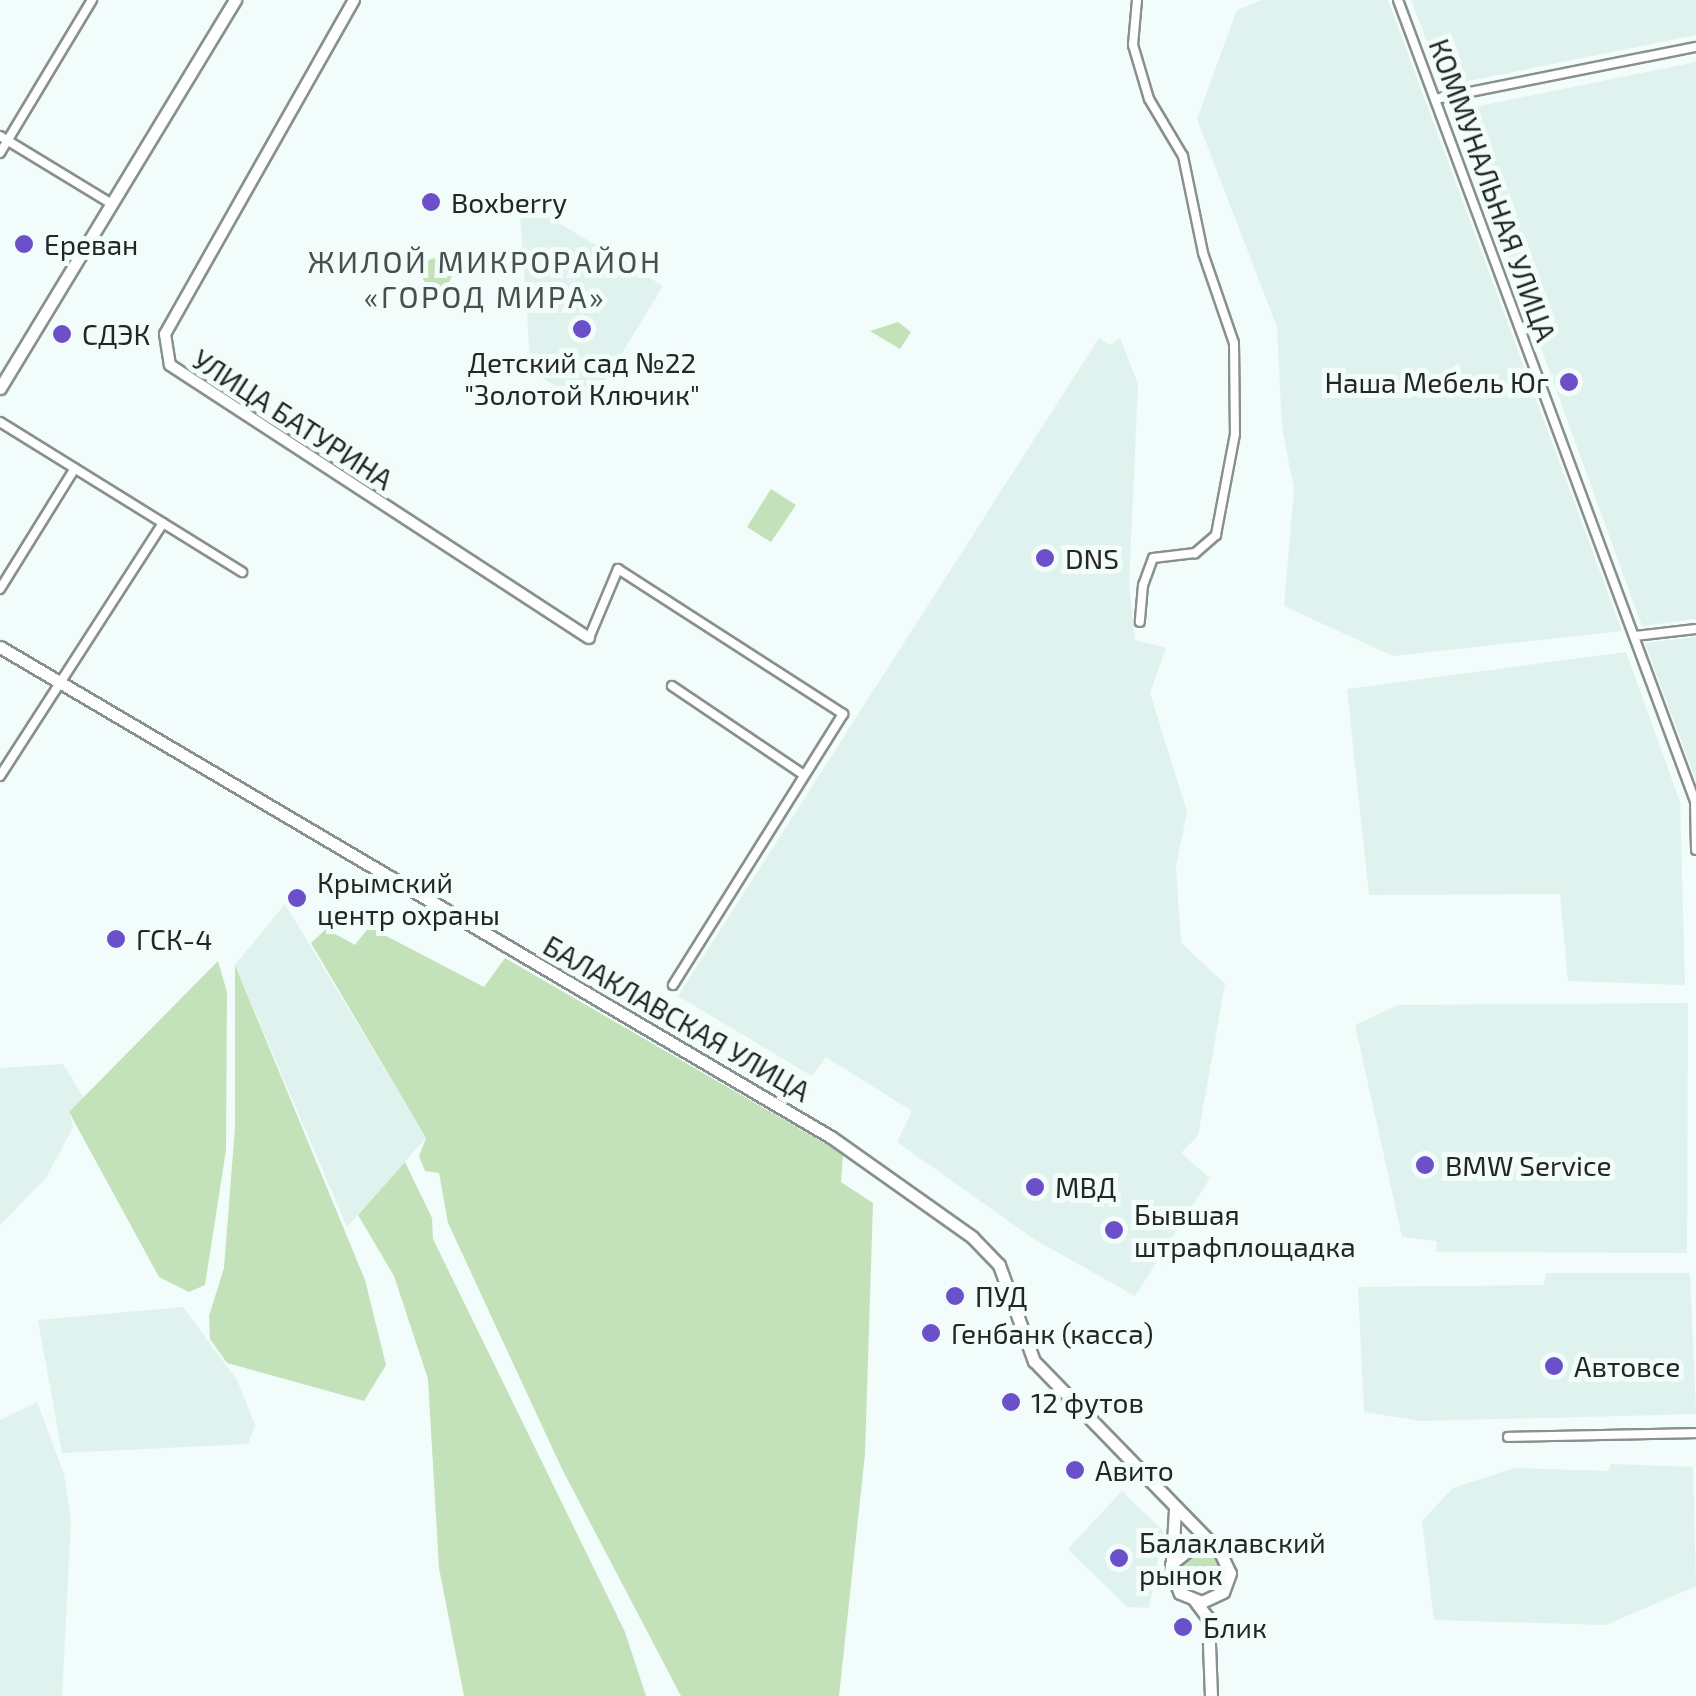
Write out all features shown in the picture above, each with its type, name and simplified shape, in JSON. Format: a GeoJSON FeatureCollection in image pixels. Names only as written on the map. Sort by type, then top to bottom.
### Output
{"type":"FeatureCollection","features":[{"type":"Feature","properties":{"kind":"main road"},"geometry":{"type":"LineString","coordinates":[[0,388],[235,0]]}},
{"type":"Feature","properties":{"kind":"main road","name":"БАЛАКЛАВСКАЯ УЛИЦА"},"geometry":{"type":"LineString","coordinates":[[0,647],[830,1137],[972,1237],[999,1266],[1034,1361],[1220,1552]]}},
{"type":"Feature","properties":{"kind":"main road"},"geometry":{"type":"LineString","coordinates":[[1175,1510],[1170,1567],[1176,1589],[1195,1601],[1208,1618]]}},
{"type":"Feature","properties":{"kind":"main road"},"geometry":{"type":"LineString","coordinates":[[1170,1567],[1192,1546],[1220,1552],[1230,1573],[1208,1618],[1211,1696]]}},
{"type":"Feature","properties":{"kind":"main road"},"geometry":{"type":"LineString","coordinates":[[1195,1601],[1214,1599]]}},
{"type":"Feature","properties":{"kind":"street"},"geometry":{"type":"LineString","coordinates":[[0,153],[4,139],[92,0]]}},
{"type":"Feature","properties":{"kind":"street","name":"УЛИЦА БАТУРИНА"},"geometry":{"type":"LineString","coordinates":[[354,0],[165,334],[170,365],[590,638]]}},
{"type":"Feature","properties":{"kind":"street"},"geometry":{"type":"LineString","coordinates":[[1137,0],[1133,45],[1149,99],[1183,156],[1203,253],[1234,343],[1235,434],[1221,486],[1224,516],[1216,535],[1195,553],[1153,558],[1143,584],[1140,622]]}},
{"type":"Feature","properties":{"kind":"street","name":"КОММУНАЛЬНАЯ УЛИЦА"},"geometry":{"type":"LineString","coordinates":[[1398,0],[1696,801],[1696,850]]}},
{"type":"Feature","properties":{"kind":"street"},"geometry":{"type":"LineString","coordinates":[[1435,99],[1696,47]]}},
{"type":"Feature","properties":{"kind":"street"},"geometry":{"type":"LineString","coordinates":[[4,139],[110,203]]}},
{"type":"Feature","properties":{"kind":"street"},"geometry":{"type":"LineString","coordinates":[[0,422],[242,572]]}},
{"type":"Feature","properties":{"kind":"street"},"geometry":{"type":"LineString","coordinates":[[0,589],[74,468]]}},
{"type":"Feature","properties":{"kind":"street"},"geometry":{"type":"LineString","coordinates":[[0,776],[163,523]]}},
{"type":"Feature","properties":{"kind":"street"},"geometry":{"type":"LineString","coordinates":[[590,638],[618,569],[842,714],[673,985]]}},
{"type":"Feature","properties":{"kind":"street"},"geometry":{"type":"LineString","coordinates":[[1636,636],[1696,629]]}},
{"type":"Feature","properties":{"kind":"street"},"geometry":{"type":"LineString","coordinates":[[672,686],[804,775]]}},
{"type":"Feature","properties":{"kind":"street"},"geometry":{"type":"LineString","coordinates":[[1508,1437],[1696,1433]]}},
{"type":"Feature","properties":{"kind":"shaded area"},"geometry":{"type":"Polygon","coordinates":[[[1262,0],[1388,0],[1622,631],[1393,656],[1284,606],[1294,489],[1282,427],[1277,327],[1197,119],[1237,10],[1262,0]]]}},
{"type":"Feature","properties":{"kind":"shaded area"},"geometry":{"type":"Polygon","coordinates":[[[1411,0],[1696,0],[1696,35],[1444,86],[1411,0]]]}},
{"type":"Feature","properties":{"kind":"shaded area"},"geometry":{"type":"Polygon","coordinates":[[[1696,62],[1696,619],[1642,626],[1455,111],[1696,62]]]}},
{"type":"Feature","properties":{"kind":"shaded area","name":"Детский сад №22 \"Золотой Ключик\""},"geometry":{"type":"Polygon","coordinates":[[[519,199],[663,286],[590,405],[531,372],[519,199]]]}},
{"type":"Feature","properties":{"kind":"shaded area"},"geometry":{"type":"Polygon","coordinates":[[[1099,338],[1110,345],[1120,338],[1138,384],[1129,585],[1135,640],[1166,648],[1150,693],[1187,812],[1176,867],[1181,943],[1225,984],[1198,1136],[1181,1153],[1210,1178],[1135,1296],[1034,1239],[897,1142],[912,1111],[826,1057],[812,1076],[678,996],[1099,338]]]}},
{"type":"Feature","properties":{"kind":"shaded area"},"geometry":{"type":"Polygon","coordinates":[[[1696,637],[1696,780],[1645,643],[1696,637]]]}},
{"type":"Feature","properties":{"kind":"shaded area"},"geometry":{"type":"Polygon","coordinates":[[[1626,652],[1680,802],[1685,985],[1568,981],[1560,894],[1369,895],[1347,689],[1626,652]]]}},
{"type":"Feature","properties":{"kind":"shaded area"},"geometry":{"type":"Polygon","coordinates":[[[285,904],[426,1138],[347,1227],[235,965],[285,904]]]}},
{"type":"Feature","properties":{"kind":"shaded area"},"geometry":{"type":"Polygon","coordinates":[[[1688,1003],[1687,1253],[1436,1252],[1437,1241],[1402,1237],[1355,1025],[1398,1005],[1688,1003]]]}},
{"type":"Feature","properties":{"kind":"shaded area"},"geometry":{"type":"Polygon","coordinates":[[[63,1064],[84,1098],[69,1112],[73,1127],[46,1178],[0,1225],[0,1068],[63,1064]]]}},
{"type":"Feature","properties":{"kind":"shaded area"},"geometry":{"type":"Polygon","coordinates":[[[1546,1273],[1690,1273],[1696,1414],[1421,1421],[1364,1412],[1358,1287],[1544,1285],[1546,1273]]]}},
{"type":"Feature","properties":{"kind":"shaded area"},"geometry":{"type":"Polygon","coordinates":[[[183,1307],[237,1380],[255,1425],[248,1444],[62,1453],[38,1320],[183,1307]]]}},
{"type":"Feature","properties":{"kind":"shaded area"},"geometry":{"type":"Polygon","coordinates":[[[37,1402],[64,1474],[71,1520],[62,1696],[0,1696],[0,1420],[37,1402]]]}},
{"type":"Feature","properties":{"kind":"shaded area"},"geometry":{"type":"Polygon","coordinates":[[[1611,1464],[1693,1467],[1696,1586],[1606,1625],[1434,1620],[1422,1521],[1453,1488],[1515,1468],[1608,1471],[1611,1464]]]}},
{"type":"Feature","properties":{"kind":"shaded area","name":"Балаклавский рынок"},"geometry":{"type":"Polygon","coordinates":[[[1122,1491],[1164,1532],[1149,1608],[1127,1607],[1068,1549],[1122,1491]]]}},
{"type":"Feature","properties":{"kind":"green space"},"geometry":{"type":"Polygon","coordinates":[[[437,258],[448,262],[452,273],[448,284],[437,288],[426,284],[422,273],[426,262],[437,258]]]}},
{"type":"Feature","properties":{"kind":"green space"},"geometry":{"type":"Polygon","coordinates":[[[898,322],[911,332],[900,349],[870,331],[898,322]]]}},
{"type":"Feature","properties":{"kind":"green space"},"geometry":{"type":"Polygon","coordinates":[[[771,489],[796,505],[771,542],[747,527],[771,489]]]}},
{"type":"Feature","properties":{"kind":"green space"},"geometry":{"type":"Polygon","coordinates":[[[369,927],[484,987],[505,958],[843,1154],[841,1182],[873,1203],[865,1454],[839,1696],[681,1696],[562,1469],[448,1223],[439,1173],[425,1171],[419,1156],[426,1138],[311,943],[326,929],[355,945],[369,927]]]}},
{"type":"Feature","properties":{"kind":"green space"},"geometry":{"type":"Polygon","coordinates":[[[218,961],[227,992],[226,1150],[205,1285],[189,1292],[159,1277],[69,1112],[218,961]]]}},
{"type":"Feature","properties":{"kind":"green space"},"geometry":{"type":"Polygon","coordinates":[[[235,965],[365,1280],[386,1365],[364,1401],[227,1363],[210,1339],[209,1316],[224,1268],[235,1127],[235,965]]]}},
{"type":"Feature","properties":{"kind":"green space"},"geometry":{"type":"Polygon","coordinates":[[[405,1162],[432,1218],[433,1239],[625,1632],[646,1696],[464,1696],[439,1568],[428,1379],[394,1276],[358,1215],[405,1162]]]}},
{"type":"Feature","properties":{"kind":"green space"},"geometry":{"type":"Polygon","coordinates":[[[1200,1551],[1213,1556],[1218,1569],[1213,1582],[1200,1587],[1187,1582],[1182,1569],[1187,1556],[1200,1551]]]}},
{"type":"Feature","properties":{"kind":"place","name":"Boxberry"},"geometry":{"type":"Point","coordinates":[431,202]}},
{"type":"Feature","properties":{"kind":"place","name":"Ереван"},"geometry":{"type":"Point","coordinates":[24,244]}},
{"type":"Feature","properties":{"kind":"place","name":"Детский сад №22 \"Золотой Ключик\""},"geometry":{"type":"Point","coordinates":[582,329]}},
{"type":"Feature","properties":{"kind":"place","name":"СДЭК"},"geometry":{"type":"Point","coordinates":[62,334]}},
{"type":"Feature","properties":{"kind":"place","name":"Наша Мебель Юг"},"geometry":{"type":"Point","coordinates":[1569,382]}},
{"type":"Feature","properties":{"kind":"place","name":"DNS"},"geometry":{"type":"Point","coordinates":[1045,558]}},
{"type":"Feature","properties":{"kind":"place","name":"Крымский центр охраны"},"geometry":{"type":"Point","coordinates":[297,898]}},
{"type":"Feature","properties":{"kind":"place","name":"ГСК-4"},"geometry":{"type":"Point","coordinates":[116,939]}},
{"type":"Feature","properties":{"kind":"place","name":"BMW Service"},"geometry":{"type":"Point","coordinates":[1425,1165]}},
{"type":"Feature","properties":{"kind":"place","name":"МВД"},"geometry":{"type":"Point","coordinates":[1035,1187]}},
{"type":"Feature","properties":{"kind":"place","name":"Бывшая штрафплощадка"},"geometry":{"type":"Point","coordinates":[1114,1230]}},
{"type":"Feature","properties":{"kind":"place","name":"ПУД"},"geometry":{"type":"Point","coordinates":[955,1296]}},
{"type":"Feature","properties":{"kind":"place","name":"Генбанк (касса)"},"geometry":{"type":"Point","coordinates":[931,1333]}},
{"type":"Feature","properties":{"kind":"place","name":"Автовсе"},"geometry":{"type":"Point","coordinates":[1554,1366]}},
{"type":"Feature","properties":{"kind":"place","name":"12 футов"},"geometry":{"type":"Point","coordinates":[1011,1402]}},
{"type":"Feature","properties":{"kind":"place","name":"Авито"},"geometry":{"type":"Point","coordinates":[1075,1470]}},
{"type":"Feature","properties":{"kind":"place","name":"Балаклавский рынок"},"geometry":{"type":"Point","coordinates":[1119,1558]}},
{"type":"Feature","properties":{"kind":"place","name":"Блик"},"geometry":{"type":"Point","coordinates":[1183,1627]}},
{"type":"Feature","properties":{"kind":"district","name":"ЖИЛОЙ МИКРОРАЙОН «ГОРОД МИРА»"},"geometry":{"type":"Point","coordinates":[485,278]}}]}
